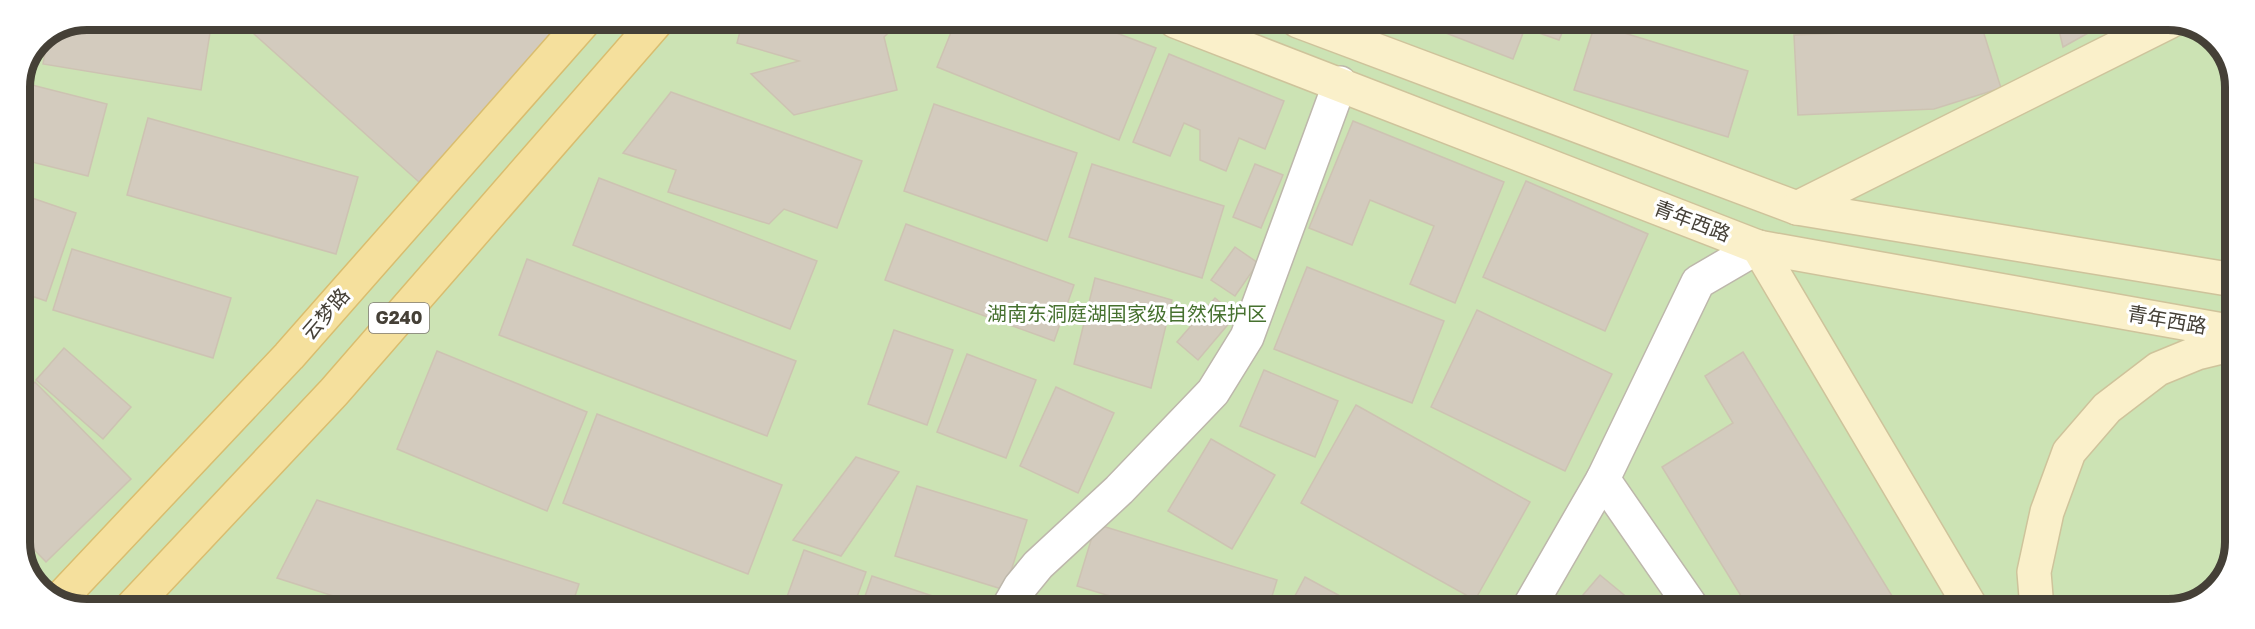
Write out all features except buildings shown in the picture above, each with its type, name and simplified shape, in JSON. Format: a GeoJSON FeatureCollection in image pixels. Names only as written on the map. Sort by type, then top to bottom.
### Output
{"type":"FeatureCollection","features":[{"type":"Feature","properties":{"kind":"main road","name":"云梦路"},"geometry":{"type":"LineString","coordinates":[[65,594],[289,356],[576,30]]}},
{"type":"Feature","properties":{"kind":"main road","name":"G240"},"geometry":{"type":"LineString","coordinates":[[140,599],[334,392],[649,30]]}},
{"type":"Feature","properties":{"kind":"main road","name":"青年西路"},"geometry":{"type":"LineString","coordinates":[[1198,30],[1340,83],[1758,247],[2225,330]]}},
{"type":"Feature","properties":{"kind":"main road"},"geometry":{"type":"LineString","coordinates":[[1322,30],[1797,208],[2225,278]]}},
{"type":"Feature","properties":{"kind":"main road"},"geometry":{"type":"LineString","coordinates":[[1797,208],[2153,30]]}},
{"type":"Feature","properties":{"kind":"main road"},"geometry":{"type":"LineString","coordinates":[[1758,247],[1966,599]]}},
{"type":"Feature","properties":{"kind":"main road"},"geometry":{"type":"LineString","coordinates":[[2036,599],[2034,572],[2047,512],[2069,452],[2108,408],[2158,369],[2197,353],[2225,346]]}},
{"type":"Feature","properties":{"kind":"street"},"geometry":{"type":"LineString","coordinates":[[1013,599],[1038,565],[1119,490],[1213,392],[1246,337],[1340,83]]}},
{"type":"Feature","properties":{"kind":"street"},"geometry":{"type":"LineString","coordinates":[[1534,599],[1603,479],[1698,282],[1758,247]]}},
{"type":"Feature","properties":{"kind":"street"},"geometry":{"type":"LineString","coordinates":[[1603,479],[1686,599]]}},
{"type":"Feature","properties":{"kind":"green space","name":"湖南东洞庭湖国家级自然保护区"},"geometry":{"type":"Polygon","coordinates":[[[2176,30],[2200,40],[2213,52],[2222,69],[2225,83],[2225,550],[2215,574],[2203,587],[2176,599],[79,599],[49,585],[36,567],[30,546],[30,87],[34,65],[40,55],[55,40],[76,31],[2176,30]]]}}]}
